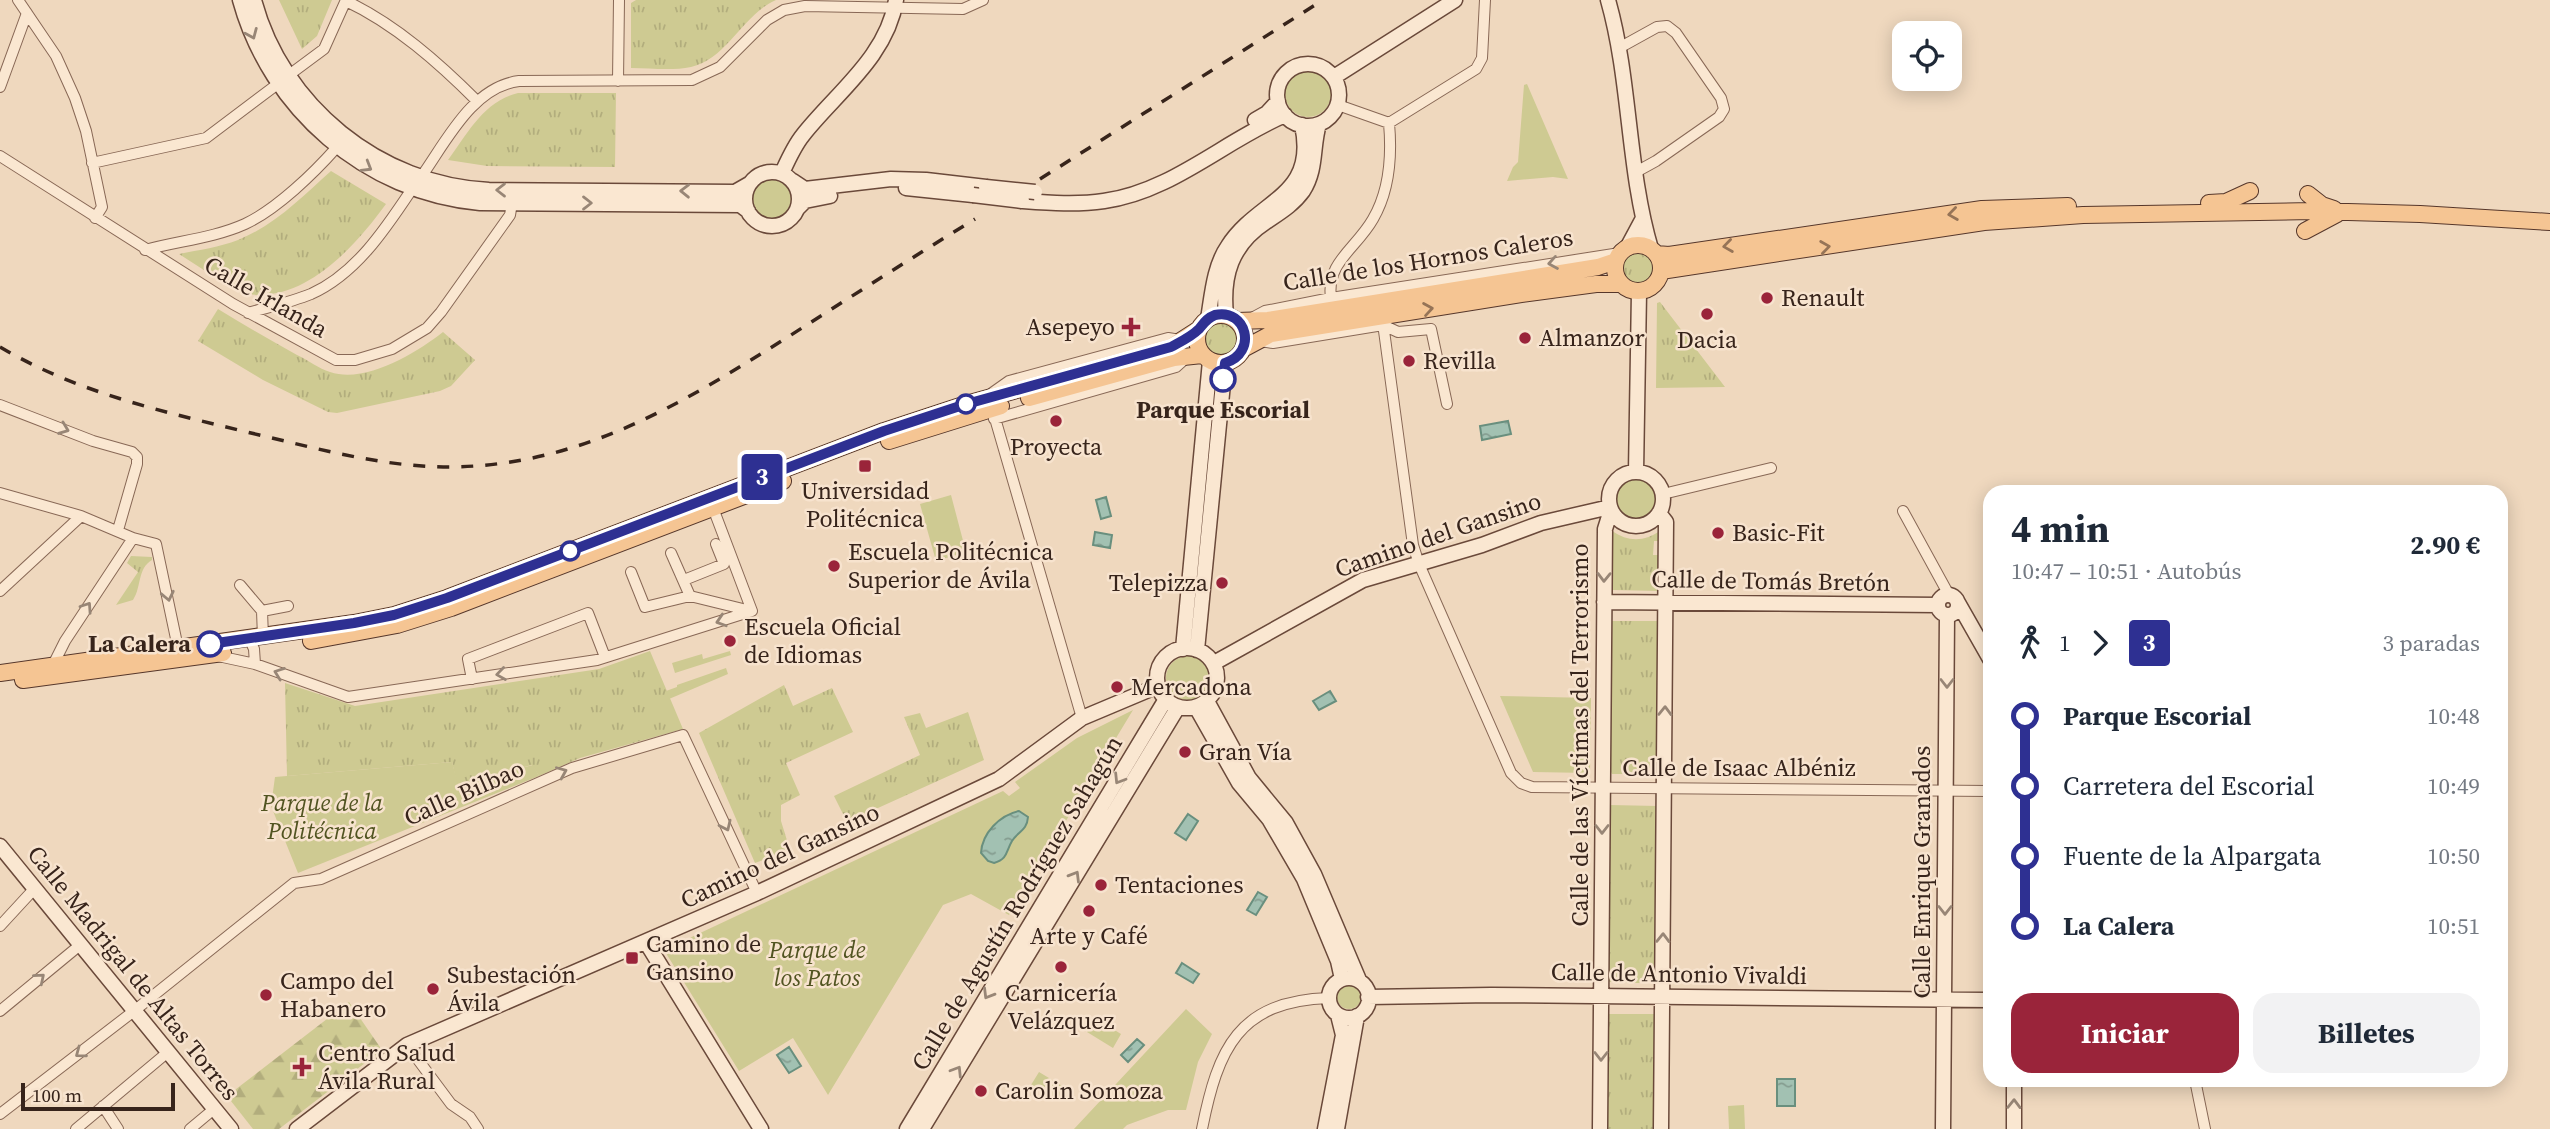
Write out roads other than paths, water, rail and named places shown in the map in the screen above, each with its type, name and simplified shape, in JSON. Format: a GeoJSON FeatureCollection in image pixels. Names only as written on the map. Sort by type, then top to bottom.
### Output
{"type":"FeatureCollection","features":[{"type":"Feature","properties":{"kind":"main road"},"geometry":{"type":"LineString","coordinates":[[1653,252],[1661,271],[1655,284],[1639,292],[1626,289],[1615,273],[1621,254],[1639,245],[1653,252],[1669,255],[1982,209],[2168,206],[2226,202],[2250,191]]}},
{"type":"Feature","properties":{"kind":"main road"},"geometry":{"type":"LineString","coordinates":[[2308,194],[2322,205],[2343,212]]}},
{"type":"Feature","properties":{"kind":"main road"},"geometry":{"type":"LineString","coordinates":[[2168,206],[2217,211]]}},
{"type":"Feature","properties":{"kind":"main road"},"geometry":{"type":"LineString","coordinates":[[1661,271],[1984,222],[2083,215],[2217,211],[2343,212],[2550,222]]}},
{"type":"Feature","properties":{"kind":"main road"},"geometry":{"type":"LineString","coordinates":[[2305,231],[2343,212]]}},
{"type":"Feature","properties":{"kind":"main road","name":"Calle de los Hornos Caleros"},"geometry":{"type":"LineString","coordinates":[[1237,319],[1268,320],[1598,267],[1621,254]]}},
{"type":"Feature","properties":{"kind":"main road","name":"Calle de los Hornos Caleros"},"geometry":{"type":"LineString","coordinates":[[1250,345],[1271,334],[1383,321],[1596,284],[1621,284]]}},
{"type":"Feature","properties":{"kind":"main road"},"geometry":{"type":"LineString","coordinates":[[0,673],[178,648],[255,647],[356,634],[397,625],[451,608],[888,441],[990,409],[1171,347],[1217,315],[1237,319],[1250,345],[1236,359],[1174,358],[990,409],[884,431],[447,598],[368,620],[255,647],[212,655],[0,683]]}},
{"type":"Feature","properties":{"kind":"main road"},"geometry":{"type":"LineString","coordinates":[[1203,324],[1197,342],[1206,359]]}},
{"type":"Feature","properties":{"kind":"street"},"geometry":{"type":"LineString","coordinates":[[18,0],[56,56],[75,98],[86,131],[102,207],[94,218]]}},
{"type":"Feature","properties":{"kind":"street"},"geometry":{"type":"LineString","coordinates":[[240,0],[255,42],[284,79],[347,138],[416,183],[489,190],[735,192],[764,173],[788,177],[805,189],[900,179],[986,187],[1067,204],[1105,201],[1135,194],[1163,183],[1285,115]]}},
{"type":"Feature","properties":{"kind":"street"},"geometry":{"type":"LineString","coordinates":[[254,0],[297,108],[337,147],[375,172],[467,201],[740,205],[758,222],[773,226],[788,221],[804,201],[813,198],[892,188],[973,195],[1068,196],[1101,193],[1160,177],[1267,113],[1278,101]]}},
{"type":"Feature","properties":{"kind":"street"},"geometry":{"type":"LineString","coordinates":[[92,163],[205,138],[324,49],[346,0],[377,16],[444,70],[477,101]]}},
{"type":"Feature","properties":{"kind":"street"},"geometry":{"type":"LineString","coordinates":[[618,81],[619,0]]}},
{"type":"Feature","properties":{"kind":"street"},"geometry":{"type":"LineString","coordinates":[[248,313],[314,292],[343,273],[371,247],[477,101],[493,89],[510,82],[682,82],[703,77],[720,67],[767,20],[796,3],[895,3],[963,9],[983,0]]}},
{"type":"Feature","properties":{"kind":"street"},"geometry":{"type":"LineString","coordinates":[[1334,77],[1455,0]]}},
{"type":"Feature","properties":{"kind":"street"},"geometry":{"type":"LineString","coordinates":[[1389,124],[1480,65],[1485,0]]}},
{"type":"Feature","properties":{"kind":"street"},"geometry":{"type":"LineString","coordinates":[[1608,0],[1619,48],[1642,220],[1653,252]]}},
{"type":"Feature","properties":{"kind":"street"},"geometry":{"type":"LineString","coordinates":[[788,177],[802,136],[879,47],[891,23],[895,3]]}},
{"type":"Feature","properties":{"kind":"street"},"geometry":{"type":"LineString","coordinates":[[0,87],[27,13]]}},
{"type":"Feature","properties":{"kind":"street"},"geometry":{"type":"LineString","coordinates":[[1619,48],[1657,27],[1667,26],[1673,29],[1721,98],[1724,109],[1720,117],[1636,172]]}},
{"type":"Feature","properties":{"kind":"street"},"geometry":{"type":"LineString","coordinates":[[1310,64],[1327,70],[1334,77],[1339,95],[1338,105],[1331,116],[1319,124],[1301,125],[1285,115],[1278,101],[1280,83],[1292,69],[1310,64]]}},
{"type":"Feature","properties":{"kind":"street"},"geometry":{"type":"LineString","coordinates":[[1338,105],[1389,124]]}},
{"type":"Feature","properties":{"kind":"street"},"geometry":{"type":"LineString","coordinates":[[1237,319],[1224,295],[1227,273],[1235,254],[1247,237],[1263,223],[1287,209],[1302,192],[1312,174],[1319,124]]}},
{"type":"Feature","properties":{"kind":"street"},"geometry":{"type":"LineString","coordinates":[[1331,298],[1329,283],[1332,273],[1374,217],[1385,188],[1391,162],[1389,124]]}},
{"type":"Feature","properties":{"kind":"street"},"geometry":{"type":"LineString","coordinates":[[1203,324],[1225,249],[1240,228],[1280,200],[1300,170],[1304,154],[1301,125]]}},
{"type":"Feature","properties":{"kind":"street"},"geometry":{"type":"LineString","coordinates":[[145,250],[211,235],[245,223],[272,207],[337,147]]}},
{"type":"Feature","properties":{"kind":"street","name":"Calle Irlanda"},"geometry":{"type":"LineString","coordinates":[[0,156],[94,218],[248,313],[336,360],[355,360],[392,349],[418,335],[435,321],[510,215],[512,203]]}},
{"type":"Feature","properties":{"kind":"street"},"geometry":{"type":"LineString","coordinates":[[788,177],[799,195],[797,209]]}},
{"type":"Feature","properties":{"kind":"street"},"geometry":{"type":"LineString","coordinates":[[748,211],[745,197],[749,184]]}},
{"type":"Feature","properties":{"kind":"street"},"geometry":{"type":"LineString","coordinates":[[1621,254],[1642,220]]}},
{"type":"Feature","properties":{"kind":"street","name":"Calle de los Hornos Caleros"},"geometry":{"type":"LineString","coordinates":[[1237,319],[1331,298],[1621,254]]}},
{"type":"Feature","properties":{"kind":"street"},"geometry":{"type":"LineString","coordinates":[[1636,472],[1639,292]]}},
{"type":"Feature","properties":{"kind":"street","name":"Calle de los Hornos Caleros"},"geometry":{"type":"LineString","coordinates":[[1383,321],[1398,332],[1431,329],[1447,404]]}},
{"type":"Feature","properties":{"kind":"street","name":"Calle de Isaac Albéniz"},"geometry":{"type":"LineString","coordinates":[[1383,321],[1413,545],[1511,773],[1521,783],[1532,787],[1983,791]]}},
{"type":"Feature","properties":{"kind":"street"},"geometry":{"type":"LineString","coordinates":[[1190,649],[1206,359]]}},
{"type":"Feature","properties":{"kind":"street"},"geometry":{"type":"LineString","coordinates":[[0,405],[132,452],[137,457],[118,530]]}},
{"type":"Feature","properties":{"kind":"street"},"geometry":{"type":"LineString","coordinates":[[990,409],[1082,719]]}},
{"type":"Feature","properties":{"kind":"street"},"geometry":{"type":"LineString","coordinates":[[1663,494],[1771,468]]}},
{"type":"Feature","properties":{"kind":"street"},"geometry":{"type":"LineString","coordinates":[[1636,472],[1653,479],[1663,494],[1660,513],[1649,523],[1634,526],[1620,521],[1611,508],[1613,486],[1623,476],[1636,472]]}},
{"type":"Feature","properties":{"kind":"street"},"geometry":{"type":"LineString","coordinates":[[0,494],[81,516],[133,538],[156,544],[178,648]]}},
{"type":"Feature","properties":{"kind":"street"},"geometry":{"type":"LineString","coordinates":[[713,508],[752,611]]}},
{"type":"Feature","properties":{"kind":"street","name":"Camino del Gansino"},"geometry":{"type":"LineString","coordinates":[[1213,663],[1363,580],[1482,545],[1541,523],[1611,508]]}},
{"type":"Feature","properties":{"kind":"street","name":"Calle de las Víctimas del Terrorismo"},"geometry":{"type":"LineString","coordinates":[[1600,1129],[1605,529],[1611,508]]}},
{"type":"Feature","properties":{"kind":"street"},"geometry":{"type":"LineString","coordinates":[[1903,511],[1983,647]]}},
{"type":"Feature","properties":{"kind":"street"},"geometry":{"type":"LineString","coordinates":[[1660,513],[1666,522],[1661,1129]]}},
{"type":"Feature","properties":{"kind":"street"},"geometry":{"type":"LineString","coordinates":[[0,591],[81,516]]}},
{"type":"Feature","properties":{"kind":"street"},"geometry":{"type":"LineString","coordinates":[[53,665],[65,641],[133,538]]}},
{"type":"Feature","properties":{"kind":"street"},"geometry":{"type":"LineString","coordinates":[[684,580],[724,564],[716,544]]}},
{"type":"Feature","properties":{"kind":"street"},"geometry":{"type":"LineString","coordinates":[[671,553],[690,596]]}},
{"type":"Feature","properties":{"kind":"street"},"geometry":{"type":"LineString","coordinates":[[631,572],[645,607],[690,596],[752,611]]}},
{"type":"Feature","properties":{"kind":"street"},"geometry":{"type":"LineString","coordinates":[[240,585],[262,611]]}},
{"type":"Feature","properties":{"kind":"street"},"geometry":{"type":"LineString","coordinates":[[1942,610],[1956,610],[1953,598]]}},
{"type":"Feature","properties":{"kind":"street","name":"Calle de Tomás Bretón"},"geometry":{"type":"LineString","coordinates":[[1604,602],[1942,610]]}},
{"type":"Feature","properties":{"kind":"street"},"geometry":{"type":"LineString","coordinates":[[262,611],[288,606]]}},
{"type":"Feature","properties":{"kind":"street","name":"Calle Enrique Granados"},"geometry":{"type":"LineString","coordinates":[[1942,610],[1947,636],[1943,1129]]}},
{"type":"Feature","properties":{"kind":"street"},"geometry":{"type":"LineString","coordinates":[[262,611],[255,647],[348,697],[605,657],[752,611]]}},
{"type":"Feature","properties":{"kind":"street"},"geometry":{"type":"LineString","coordinates":[[472,679],[468,659],[588,613],[605,657]]}},
{"type":"Feature","properties":{"kind":"street"},"geometry":{"type":"LineString","coordinates":[[1947,636],[1958,626],[1972,628]]}},
{"type":"Feature","properties":{"kind":"street"},"geometry":{"type":"LineString","coordinates":[[1190,649],[1206,655],[1213,663],[1217,683],[1201,704],[1172,703],[1158,686],[1159,670],[1168,656],[1190,649]]}},
{"type":"Feature","properties":{"kind":"street","name":"Camino del Gansino"},"geometry":{"type":"LineString","coordinates":[[297,1129],[407,1045],[646,942],[999,779],[1082,719],[1158,686]]}},
{"type":"Feature","properties":{"kind":"street","name":"Calle de Agustín Rodríguez Sahagún"},"geometry":{"type":"LineString","coordinates":[[907,1129],[1172,703]]}},
{"type":"Feature","properties":{"kind":"street","name":"Calle de Agustín Rodríguez Sahagún"},"geometry":{"type":"LineString","coordinates":[[922,1129],[1172,703]]}},
{"type":"Feature","properties":{"kind":"street"},"geometry":{"type":"LineString","coordinates":[[1201,704],[1239,783],[1269,819],[1304,879],[1338,961],[1342,979]]}},
{"type":"Feature","properties":{"kind":"street"},"geometry":{"type":"LineString","coordinates":[[1201,704],[1249,778],[1286,823],[1314,874],[1359,980],[1364,985],[1368,997],[1366,1008],[1357,1016],[1338,1015]]}},
{"type":"Feature","properties":{"kind":"street","name":"Calle Bilbao"},"geometry":{"type":"LineString","coordinates":[[0,1114],[294,883],[321,879],[572,768],[683,735],[757,892]]}},
{"type":"Feature","properties":{"kind":"street","name":"Calle Madrigal de Altas Torres"},"geometry":{"type":"LineString","coordinates":[[0,846],[230,1129]]}},
{"type":"Feature","properties":{"kind":"street"},"geometry":{"type":"LineString","coordinates":[[0,926],[34,888]]}},
{"type":"Feature","properties":{"kind":"street"},"geometry":{"type":"LineString","coordinates":[[646,942],[761,1129]]}},
{"type":"Feature","properties":{"kind":"street"},"geometry":{"type":"LineString","coordinates":[[0,1011],[80,945]]}},
{"type":"Feature","properties":{"kind":"street"},"geometry":{"type":"LineString","coordinates":[[1325,1129],[1343,1035],[1338,1015],[1330,1005],[1329,998],[1332,986],[1342,979],[1359,980]]}},
{"type":"Feature","properties":{"kind":"street","name":"Calle de Antonio Vivaldi"},"geometry":{"type":"LineString","coordinates":[[1368,997],[1662,996],[1983,1000]]}},
{"type":"Feature","properties":{"kind":"street"},"geometry":{"type":"LineString","coordinates":[[1202,1129],[1219,1063],[1237,1034],[1258,1016],[1284,1003],[1329,998]]}},
{"type":"Feature","properties":{"kind":"street"},"geometry":{"type":"LineString","coordinates":[[1337,1129],[1357,1016]]}},
{"type":"Feature","properties":{"kind":"street"},"geometry":{"type":"LineString","coordinates":[[407,1045],[451,1104],[470,1118],[478,1129]]}},
{"type":"Feature","properties":{"kind":"street"},"geometry":{"type":"LineString","coordinates":[[76,1129],[167,1052]]}},
{"type":"Feature","properties":{"kind":"street"},"geometry":{"type":"LineString","coordinates":[[2014,1087],[2014,1129]]}},
{"type":"Feature","properties":{"kind":"street"},"geometry":{"type":"LineString","coordinates":[[2196,1087],[2205,1129]]}},
{"type":"Feature","properties":{"kind":"street"},"geometry":{"type":"LineString","coordinates":[[103,1106],[118,1129]]}},
{"type":"Feature","properties":{"kind":"street"},"geometry":{"type":"LineString","coordinates":[[190,1129],[214,1109]]}},
{"type":"Feature","properties":{"kind":"water"},"geometry":{"type":"Polygon","coordinates":[[[1508,421],[1511,434],[1482,440],[1480,426],[1508,421]]]}},
{"type":"Feature","properties":{"kind":"water"},"geometry":{"type":"Polygon","coordinates":[[[1106,497],[1111,516],[1101,519],[1096,500],[1106,497]]]}},
{"type":"Feature","properties":{"kind":"water"},"geometry":{"type":"Polygon","coordinates":[[[1095,532],[1112,535],[1110,548],[1093,545],[1095,532]]]}},
{"type":"Feature","properties":{"kind":"water"},"geometry":{"type":"Polygon","coordinates":[[[1330,691],[1336,701],[1319,710],[1313,701],[1330,691]]]}},
{"type":"Feature","properties":{"kind":"water"},"geometry":{"type":"Polygon","coordinates":[[[1019,811],[1028,817],[1026,825],[1012,841],[1002,859],[994,863],[988,861],[981,853],[988,832],[1005,816],[1019,811]]]}},
{"type":"Feature","properties":{"kind":"water"},"geometry":{"type":"Polygon","coordinates":[[[1188,814],[1198,821],[1186,840],[1175,833],[1188,814]]]}},
{"type":"Feature","properties":{"kind":"water"},"geometry":{"type":"Polygon","coordinates":[[[1258,892],[1267,897],[1256,915],[1247,910],[1258,892]]]}},
{"type":"Feature","properties":{"kind":"water"},"geometry":{"type":"Polygon","coordinates":[[[1182,963],[1199,974],[1193,983],[1176,973],[1182,963]]]}},
{"type":"Feature","properties":{"kind":"water"},"geometry":{"type":"Polygon","coordinates":[[[1137,1039],[1144,1045],[1128,1062],[1121,1055],[1137,1039]]]}},
{"type":"Feature","properties":{"kind":"water"},"geometry":{"type":"Polygon","coordinates":[[[789,1047],[801,1066],[789,1073],[777,1055],[789,1047]]]}},
{"type":"Feature","properties":{"kind":"water"},"geometry":{"type":"Polygon","coordinates":[[[1777,1079],[1795,1079],[1795,1106],[1777,1106],[1777,1079]]]}},
{"type":"Feature","properties":{"kind":"railway"},"geometry":{"type":"LineString","coordinates":[[1040,179],[1323,0]]}},
{"type":"Feature","properties":{"kind":"railway"},"geometry":{"type":"LineString","coordinates":[[0,347],[91,389],[186,417],[300,445],[399,464],[449,467],[497,464],[543,456],[587,443],[670,406],[751,360],[975,219]]}},
{"type":"Feature","properties":{"kind":"place","name":"Renault"},"geometry":{"type":"Point","coordinates":[1767,298]}},
{"type":"Feature","properties":{"kind":"place","name":"Dacia"},"geometry":{"type":"Point","coordinates":[1707,314]}},
{"type":"Feature","properties":{"kind":"place","name":"Asepeyo"},"geometry":{"type":"Point","coordinates":[1131,327]}},
{"type":"Feature","properties":{"kind":"place","name":"Almanzor"},"geometry":{"type":"Point","coordinates":[1525,338]}},
{"type":"Feature","properties":{"kind":"place","name":"Revilla"},"geometry":{"type":"Point","coordinates":[1409,361]}},
{"type":"Feature","properties":{"kind":"place","name":"Parque Escorial"},"geometry":{"type":"Point","coordinates":[1223,379]}},
{"type":"Feature","properties":{"kind":"place","name":"Proyecta"},"geometry":{"type":"Point","coordinates":[1056,421]}},
{"type":"Feature","properties":{"kind":"place","name":"Universidad Politécnica"},"geometry":{"type":"Point","coordinates":[865,466]}},
{"type":"Feature","properties":{"kind":"place","name":"Basic-Fit"},"geometry":{"type":"Point","coordinates":[1718,533]}},
{"type":"Feature","properties":{"kind":"place","name":"Escuela Politécnica Superior de Ávila"},"geometry":{"type":"Point","coordinates":[834,566]}},
{"type":"Feature","properties":{"kind":"place","name":"Telepizza"},"geometry":{"type":"Point","coordinates":[1222,583]}},
{"type":"Feature","properties":{"kind":"place","name":"Escuela Oficial de Idiomas"},"geometry":{"type":"Point","coordinates":[730,641]}},
{"type":"Feature","properties":{"kind":"place","name":"La Calera"},"geometry":{"type":"Point","coordinates":[210,644]}},
{"type":"Feature","properties":{"kind":"place","name":"Mercadona"},"geometry":{"type":"Point","coordinates":[1117,687]}},
{"type":"Feature","properties":{"kind":"place","name":"Gran Vía"},"geometry":{"type":"Point","coordinates":[1185,752]}},
{"type":"Feature","properties":{"kind":"place","name":"Tentaciones"},"geometry":{"type":"Point","coordinates":[1101,885]}},
{"type":"Feature","properties":{"kind":"place","name":"Arte y Café"},"geometry":{"type":"Point","coordinates":[1089,911]}},
{"type":"Feature","properties":{"kind":"place","name":"Camino de Gansino"},"geometry":{"type":"Point","coordinates":[632,958]}},
{"type":"Feature","properties":{"kind":"place","name":"Carnicería Velázquez"},"geometry":{"type":"Point","coordinates":[1061,967]}},
{"type":"Feature","properties":{"kind":"place","name":"Subestación Ávila"},"geometry":{"type":"Point","coordinates":[433,989]}},
{"type":"Feature","properties":{"kind":"place","name":"Campo del Habanero"},"geometry":{"type":"Point","coordinates":[266,995]}},
{"type":"Feature","properties":{"kind":"place","name":"Centro Salud Ávila Rural"},"geometry":{"type":"Point","coordinates":[302,1067]}},
{"type":"Feature","properties":{"kind":"place","name":"Carolin Somoza"},"geometry":{"type":"Point","coordinates":[981,1091]}},
{"type":"Feature","properties":{"kind":"park label","name":"Parque de la Politécnica"},"geometry":{"type":"Point","coordinates":[322,817]}},
{"type":"Feature","properties":{"kind":"park label","name":"Parque de los Patos"},"geometry":{"type":"Point","coordinates":[817,964]}}]}
